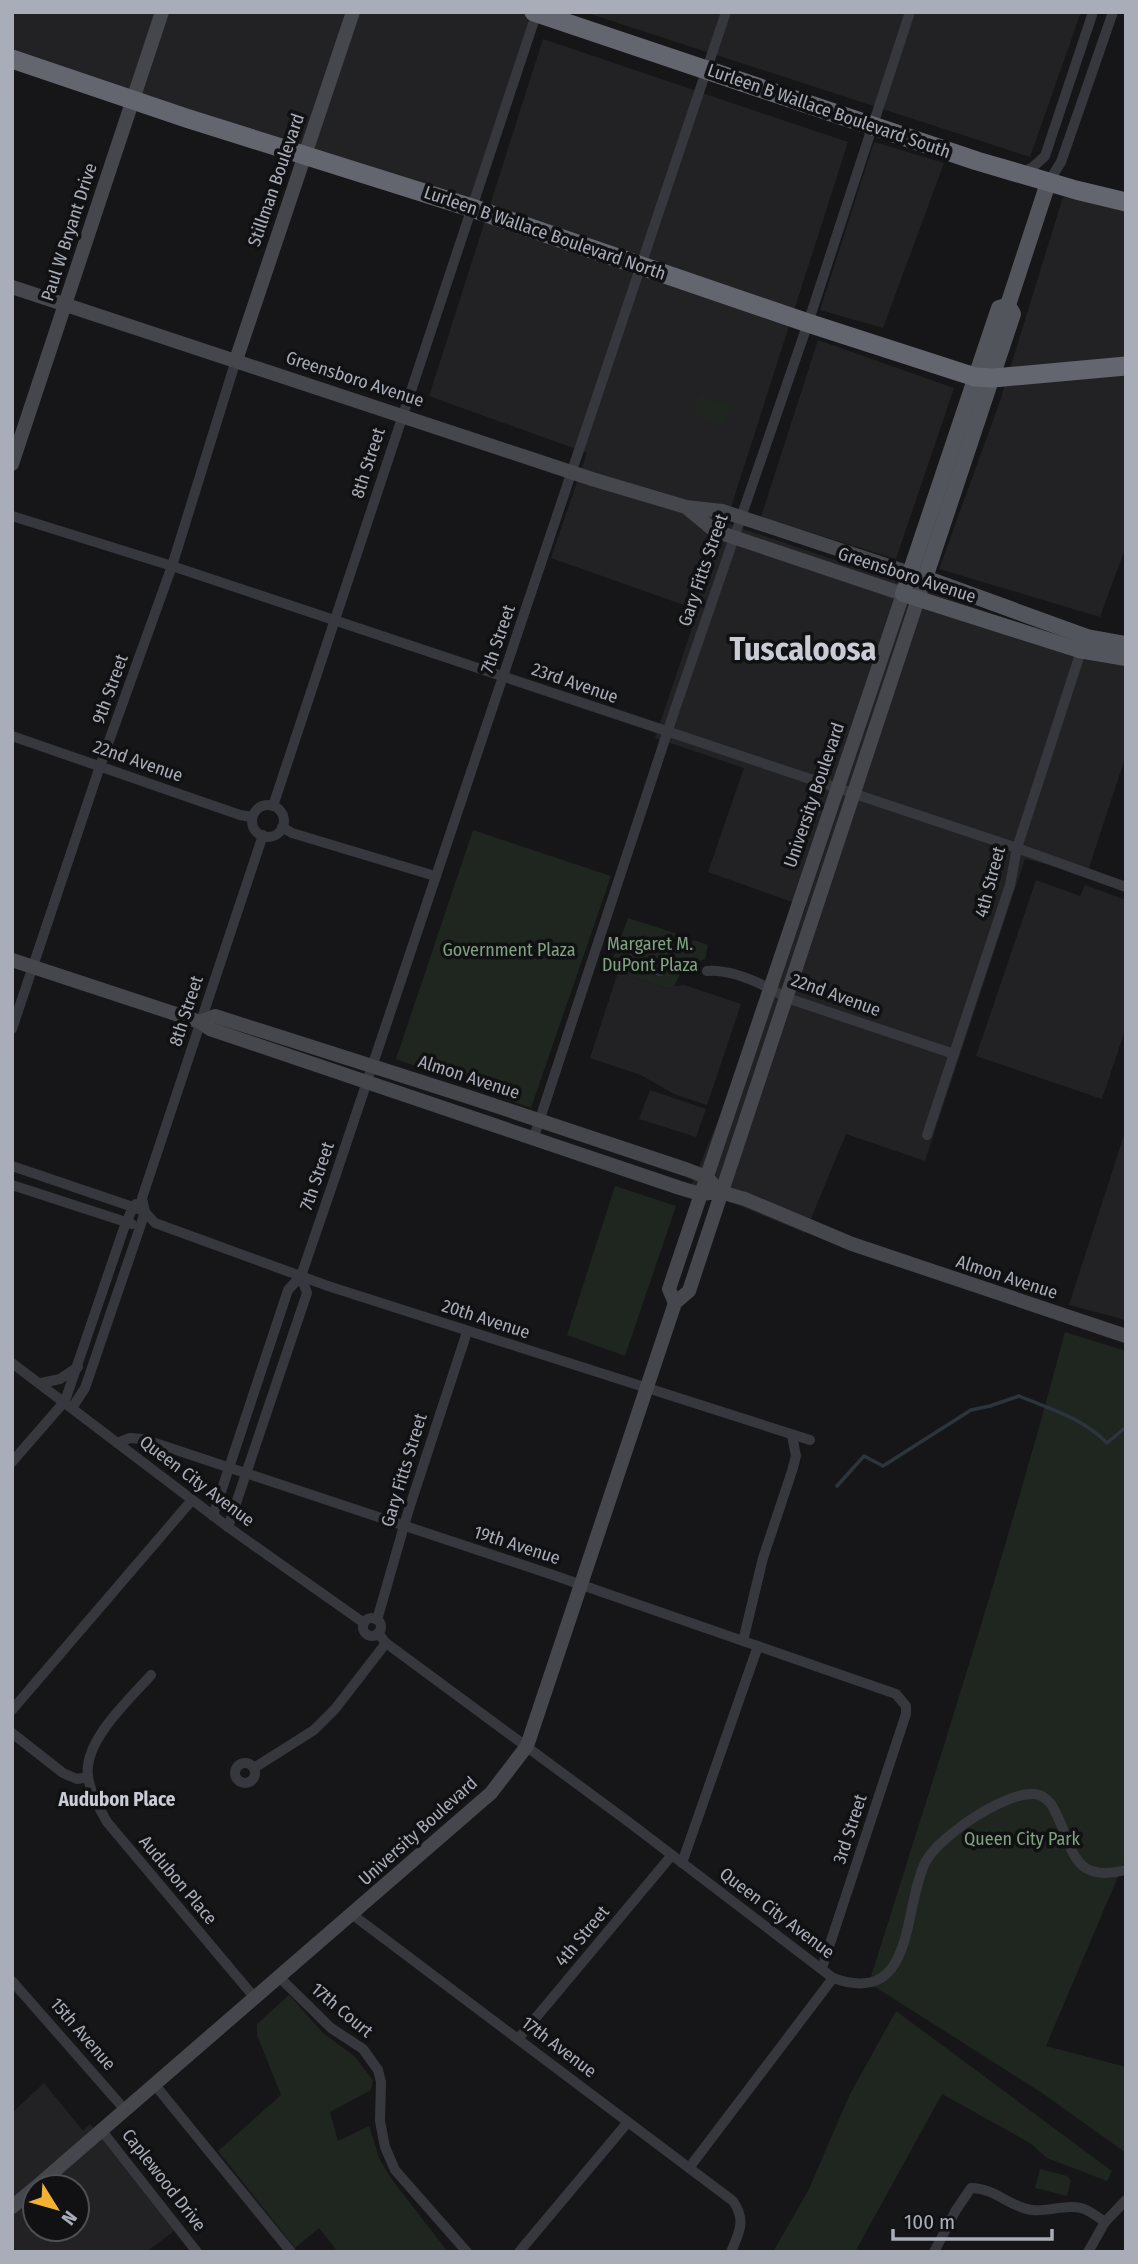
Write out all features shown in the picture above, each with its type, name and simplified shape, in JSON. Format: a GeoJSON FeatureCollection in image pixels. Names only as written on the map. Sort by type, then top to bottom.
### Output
{"type":"FeatureCollection","features":[{"type":"Feature","properties":{"kind":"highway","name":"Lurleen B Wallace Boulevard South"},"geometry":{"type":"LineString","coordinates":[[536,12],[1020,174],[1126,202]]}},
{"type":"Feature","properties":{"kind":"highway","name":"Lurleen B Wallace Boulevard North"},"geometry":{"type":"LineString","coordinates":[[12,59],[472,208],[808,323],[984,378],[1126,366]]}},
{"type":"Feature","properties":{"kind":"main road","name":"Paul W Bryant Drive"},"geometry":{"type":"LineString","coordinates":[[12,464],[162,12]]}},
{"type":"Feature","properties":{"kind":"main road","name":"Stillman Boulevard"},"geometry":{"type":"LineString","coordinates":[[236,360],[353,12]]}},
{"type":"Feature","properties":{"kind":"main road","name":"University Boulevard"},"geometry":{"type":"LineString","coordinates":[[52,2173],[491,1793],[527,1746],[675,1303],[688,1291],[787,998],[854,795],[911,597],[984,378],[999,308],[1008,305],[1048,183]]}},
{"type":"Feature","properties":{"kind":"main road","name":"Greensboro Avenue"},"geometry":{"type":"LineString","coordinates":[[12,287],[572,472],[686,507],[722,511],[918,576],[1084,644],[1126,645]]}},
{"type":"Feature","properties":{"kind":"main road","name":"Greensboro Avenue"},"geometry":{"type":"LineString","coordinates":[[686,507],[715,531],[911,597],[1126,658]]}},
{"type":"Feature","properties":{"kind":"main road","name":"University Boulevard"},"geometry":{"type":"LineString","coordinates":[[675,1303],[669,1289],[700,1194],[836,789],[911,597]]}},
{"type":"Feature","properties":{"kind":"main road","name":"Almon Avenue"},"geometry":{"type":"LineString","coordinates":[[12,960],[200,1022],[210,1029],[533,1140],[700,1194],[720,1192],[745,1199],[852,1244],[1126,1336]]}},
{"type":"Feature","properties":{"kind":"main road","name":"Almon Avenue"},"geometry":{"type":"LineString","coordinates":[[200,1022],[215,1016],[373,1066],[706,1177],[720,1192]]}},
{"type":"Feature","properties":{"kind":"street","name":"8th Street"},"geometry":{"type":"LineString","coordinates":[[273,806],[536,12]]}},
{"type":"Feature","properties":{"kind":"street","name":"7th Street"},"geometry":{"type":"LineString","coordinates":[[214,1516],[288,1290],[301,1276],[373,1066],[726,12]]}},
{"type":"Feature","properties":{"kind":"street","name":"Gary Fitts Street"},"geometry":{"type":"LineString","coordinates":[[533,1140],[910,12]]}},
{"type":"Feature","properties":{"kind":"street"},"geometry":{"type":"LineString","coordinates":[[1020,174],[1040,161],[1049,148],[1093,12]]}},
{"type":"Feature","properties":{"kind":"street","name":"University Boulevard"},"geometry":{"type":"LineString","coordinates":[[1048,183],[1064,152],[1113,12]]}},
{"type":"Feature","properties":{"kind":"street"},"geometry":{"type":"LineString","coordinates":[[1049,148],[1057,153],[1064,152]]}},
{"type":"Feature","properties":{"kind":"street","name":"9th Street"},"geometry":{"type":"LineString","coordinates":[[12,1029],[100,766],[172,566],[236,360]]}},
{"type":"Feature","properties":{"kind":"street","name":"23rd Avenue"},"geometry":{"type":"LineString","coordinates":[[12,516],[172,566],[1017,848],[1126,887]]}},
{"type":"Feature","properties":{"kind":"street","name":"4th Street"},"geometry":{"type":"LineString","coordinates":[[927,1135],[1010,885],[1017,848],[1084,644]]}},
{"type":"Feature","properties":{"kind":"street","name":"22nd Avenue"},"geometry":{"type":"LineString","coordinates":[[12,736],[236,814],[252,817]]}},
{"type":"Feature","properties":{"kind":"street"},"geometry":{"type":"LineString","coordinates":[[273,806],[281,813],[282,827],[275,835],[262,835],[252,825],[252,817],[260,807],[273,806]]}},
{"type":"Feature","properties":{"kind":"street"},"geometry":{"type":"LineString","coordinates":[[282,827],[435,876]]}},
{"type":"Feature","properties":{"kind":"street","name":"8th Street"},"geometry":{"type":"LineString","coordinates":[[69,1405],[78,1367],[133,1207],[142,1198],[262,835]]}},
{"type":"Feature","properties":{"kind":"street","name":"22nd Avenue"},"geometry":{"type":"LineString","coordinates":[[707,971],[719,970],[769,988],[787,998],[954,1054]]}},
{"type":"Feature","properties":{"kind":"street","name":"20th Avenue"},"geometry":{"type":"LineString","coordinates":[[12,1166],[133,1207],[145,1212],[155,1223],[301,1276],[467,1332],[810,1440]]}},
{"type":"Feature","properties":{"kind":"street"},"geometry":{"type":"LineString","coordinates":[[12,1185],[140,1227],[155,1223]]}},
{"type":"Feature","properties":{"kind":"street"},"geometry":{"type":"LineString","coordinates":[[142,1198],[145,1212]]}},
{"type":"Feature","properties":{"kind":"street","name":"8th Street"},"geometry":{"type":"LineString","coordinates":[[12,1462],[85,1388],[145,1212]]}},
{"type":"Feature","properties":{"kind":"street","name":"7th Street"},"geometry":{"type":"LineString","coordinates":[[228,1527],[307,1293],[301,1276]]}},
{"type":"Feature","properties":{"kind":"street","name":"Gary Fitts Street"},"geometry":{"type":"LineString","coordinates":[[377,1620],[403,1526],[467,1332]]}},
{"type":"Feature","properties":{"kind":"street","name":"Queen City Avenue"},"geometry":{"type":"LineString","coordinates":[[12,1363],[228,1527],[364,1623],[367,1634],[378,1633],[386,1643],[527,1746],[833,1978],[853,1984],[869,1983],[883,1977],[892,1968],[905,1944],[917,1884],[926,1861],[957,1829],[1019,1795],[1038,1794],[1051,1804],[1077,1863],[1089,1871],[1104,1874],[1126,1870]]}},
{"type":"Feature","properties":{"kind":"street"},"geometry":{"type":"LineString","coordinates":[[41,1383],[60,1378],[78,1367]]}},
{"type":"Feature","properties":{"kind":"street"},"geometry":{"type":"LineString","coordinates":[[744,1641],[763,1558],[796,1456],[792,1435]]}},
{"type":"Feature","properties":{"kind":"street","name":"19th Avenue"},"geometry":{"type":"LineString","coordinates":[[117,1443],[130,1437],[143,1439],[582,1585],[889,1691],[902,1701]]}},
{"type":"Feature","properties":{"kind":"street"},"geometry":{"type":"LineString","coordinates":[[14,1703],[192,1500]]}},
{"type":"Feature","properties":{"kind":"street"},"geometry":{"type":"LineString","coordinates":[[364,1623],[370,1618],[377,1620],[380,1625],[378,1633]]}},
{"type":"Feature","properties":{"kind":"street"},"geometry":{"type":"LineString","coordinates":[[254,1768],[314,1730],[335,1709],[386,1643]]}},
{"type":"Feature","properties":{"kind":"street"},"geometry":{"type":"LineString","coordinates":[[682,1863],[758,1646]]}},
{"type":"Feature","properties":{"kind":"street"},"geometry":{"type":"LineString","coordinates":[[12,1733],[63,1773],[77,1779],[88,1777],[91,1753],[97,1740],[151,1675]]}},
{"type":"Feature","properties":{"kind":"street","name":"3rd Street"},"geometry":{"type":"LineString","coordinates":[[822,1968],[906,1714],[906,1706],[902,1701]]}},
{"type":"Feature","properties":{"kind":"street","name":"Audubon Place"},"geometry":{"type":"LineString","coordinates":[[88,1777],[95,1800],[107,1822],[255,1998]]}},
{"type":"Feature","properties":{"kind":"street","name":"4th Street"},"geometry":{"type":"LineString","coordinates":[[518,2039],[672,1855]]}},
{"type":"Feature","properties":{"kind":"street","name":"17th Avenue"},"geometry":{"type":"LineString","coordinates":[[353,1914],[733,2201],[740,2212],[741,2225],[731,2252]]}},
{"type":"Feature","properties":{"kind":"street","name":"17th Court"},"geometry":{"type":"LineString","coordinates":[[279,1977],[331,2028],[363,2049],[378,2070],[380,2121],[385,2147],[396,2170],[467,2252]]}},
{"type":"Feature","properties":{"kind":"street"},"geometry":{"type":"LineString","coordinates":[[689,2168],[833,1978]]}},
{"type":"Feature","properties":{"kind":"street","name":"15th Avenue"},"geometry":{"type":"LineString","coordinates":[[12,1980],[126,2111]]}},
{"type":"Feature","properties":{"kind":"street"},"geometry":{"type":"LineString","coordinates":[[155,2085],[291,2252]]}},
{"type":"Feature","properties":{"kind":"street"},"geometry":{"type":"LineString","coordinates":[[519,2252],[628,2122]]}},
{"type":"Feature","properties":{"kind":"street","name":"Caplewood Drive"},"geometry":{"type":"LineString","coordinates":[[102,2131],[197,2252]]}},
{"type":"Feature","properties":{"kind":"street"},"geometry":{"type":"LineString","coordinates":[[934,2252],[971,2188],[985,2188],[1032,2210],[1083,2208],[1105,2222]]}},
{"type":"Feature","properties":{"kind":"street"},"geometry":{"type":"LineString","coordinates":[[1088,2252],[1105,2222],[1126,2200]]}},
{"type":"Feature","properties":{"kind":"shaded area"},"geometry":{"type":"Polygon","coordinates":[[[12,12],[537,12],[472,208],[12,56],[12,12]]]}},
{"type":"Feature","properties":{"kind":"shaded area"},"geometry":{"type":"Polygon","coordinates":[[[584,12],[1081,12],[1030,157],[584,12]]]}},
{"type":"Feature","properties":{"kind":"shaded area"},"geometry":{"type":"Polygon","coordinates":[[[543,39],[848,142],[726,523],[1126,659],[1126,755],[1087,874],[1025,859],[925,1161],[846,1134],[805,1233],[691,1186],[806,907],[708,872],[744,768],[655,738],[698,610],[551,558],[587,453],[429,396],[543,39]]]}},
{"type":"Feature","properties":{"kind":"shaded area"},"geometry":{"type":"Polygon","coordinates":[[[874,142],[944,163],[883,328],[820,310],[874,142]]]}},
{"type":"Feature","properties":{"kind":"shaded area"},"geometry":{"type":"Polygon","coordinates":[[[1063,197],[1126,203],[1126,546],[1100,617],[939,569],[999,404],[1063,197]]]}},
{"type":"Feature","properties":{"kind":"shaded area"},"geometry":{"type":"Polygon","coordinates":[[[818,340],[954,388],[896,559],[761,517],[818,340]]]}},
{"type":"Feature","properties":{"kind":"shaded area"},"geometry":{"type":"Polygon","coordinates":[[[1036,880],[1080,896],[1085,885],[1126,900],[1126,1027],[1102,1099],[976,1056],[1036,880]]]}},
{"type":"Feature","properties":{"kind":"shaded area"},"geometry":{"type":"Polygon","coordinates":[[[618,972],[666,988],[684,985],[741,1004],[707,1105],[674,1094],[641,1075],[590,1058],[618,972]]]}},
{"type":"Feature","properties":{"kind":"shaded area"},"geometry":{"type":"Polygon","coordinates":[[[650,1090],[706,1109],[696,1137],[639,1119],[650,1090]]]}},
{"type":"Feature","properties":{"kind":"shaded area"},"geometry":{"type":"Polygon","coordinates":[[[1126,1129],[1126,1320],[1069,1305],[1126,1129]]]}},
{"type":"Feature","properties":{"kind":"shaded area"},"geometry":{"type":"Polygon","coordinates":[[[44,2083],[83,2131],[90,2124],[174,2231],[146,2252],[12,2252],[12,2113],[44,2083]]]}},
{"type":"Feature","properties":{"kind":"green space"},"geometry":{"type":"Polygon","coordinates":[[[701,393],[707,399],[733,404],[723,426],[693,411],[701,393]]]}},
{"type":"Feature","properties":{"kind":"green space","name":"Government Plaza"},"geometry":{"type":"Polygon","coordinates":[[[473,830],[611,876],[531,1108],[396,1059],[473,830]]]}},
{"type":"Feature","properties":{"kind":"green space","name":"Margaret M. DuPont Plaza"},"geometry":{"type":"Polygon","coordinates":[[[628,918],[681,935],[679,943],[691,946],[693,940],[708,945],[705,959],[683,967],[674,987],[666,988],[609,969],[628,918]]]}},
{"type":"Feature","properties":{"kind":"green space"},"geometry":{"type":"Polygon","coordinates":[[[615,1186],[676,1206],[625,1356],[567,1335],[615,1186]]]}},
{"type":"Feature","properties":{"kind":"green space","name":"Queen City Park"},"geometry":{"type":"Polygon","coordinates":[[[1065,1332],[1126,1351],[1126,1858],[1046,2046],[1126,2067],[1126,2153],[1042,2093],[869,1983],[946,1740],[1065,1332]]]}},
{"type":"Feature","properties":{"kind":"green space"},"geometry":{"type":"Polygon","coordinates":[[[289,1995],[323,2033],[354,2056],[373,2080],[371,2090],[330,2112],[338,2141],[369,2126],[380,2160],[393,2181],[448,2252],[338,2252],[319,2228],[295,2248],[218,2151],[281,2095],[257,2035],[257,2024],[289,1995]]]}},
{"type":"Feature","properties":{"kind":"green space"},"geometry":{"type":"Polygon","coordinates":[[[896,2011],[1112,2171],[1107,2181],[1047,2158],[1030,2143],[942,2094],[855,2252],[773,2252],[809,2189],[849,2096],[896,2011]]]}},
{"type":"Feature","properties":{"kind":"green space"},"geometry":{"type":"Polygon","coordinates":[[[1040,2169],[1067,2176],[1071,2181],[1067,2196],[1035,2188],[1040,2169]]]}},
{"type":"Feature","properties":{"kind":"waterway"},"geometry":{"type":"LineString","coordinates":[[648,964],[641,958],[642,947],[649,939]]}},
{"type":"Feature","properties":{"kind":"waterway"},"geometry":{"type":"LineString","coordinates":[[653,969],[662,974]]}},
{"type":"Feature","properties":{"kind":"waterway"},"geometry":{"type":"LineString","coordinates":[[837,1486],[864,1456],[883,1466],[971,1410],[1019,1396],[1077,1421],[1107,1443],[1126,1427]]}},
{"type":"Feature","properties":{"kind":"district","name":"Tuscaloosa"},"geometry":{"type":"Point","coordinates":[803,649]}},
{"type":"Feature","properties":{"kind":"district","name":"Audubon Place"},"geometry":{"type":"Point","coordinates":[117,1799]}}]}
